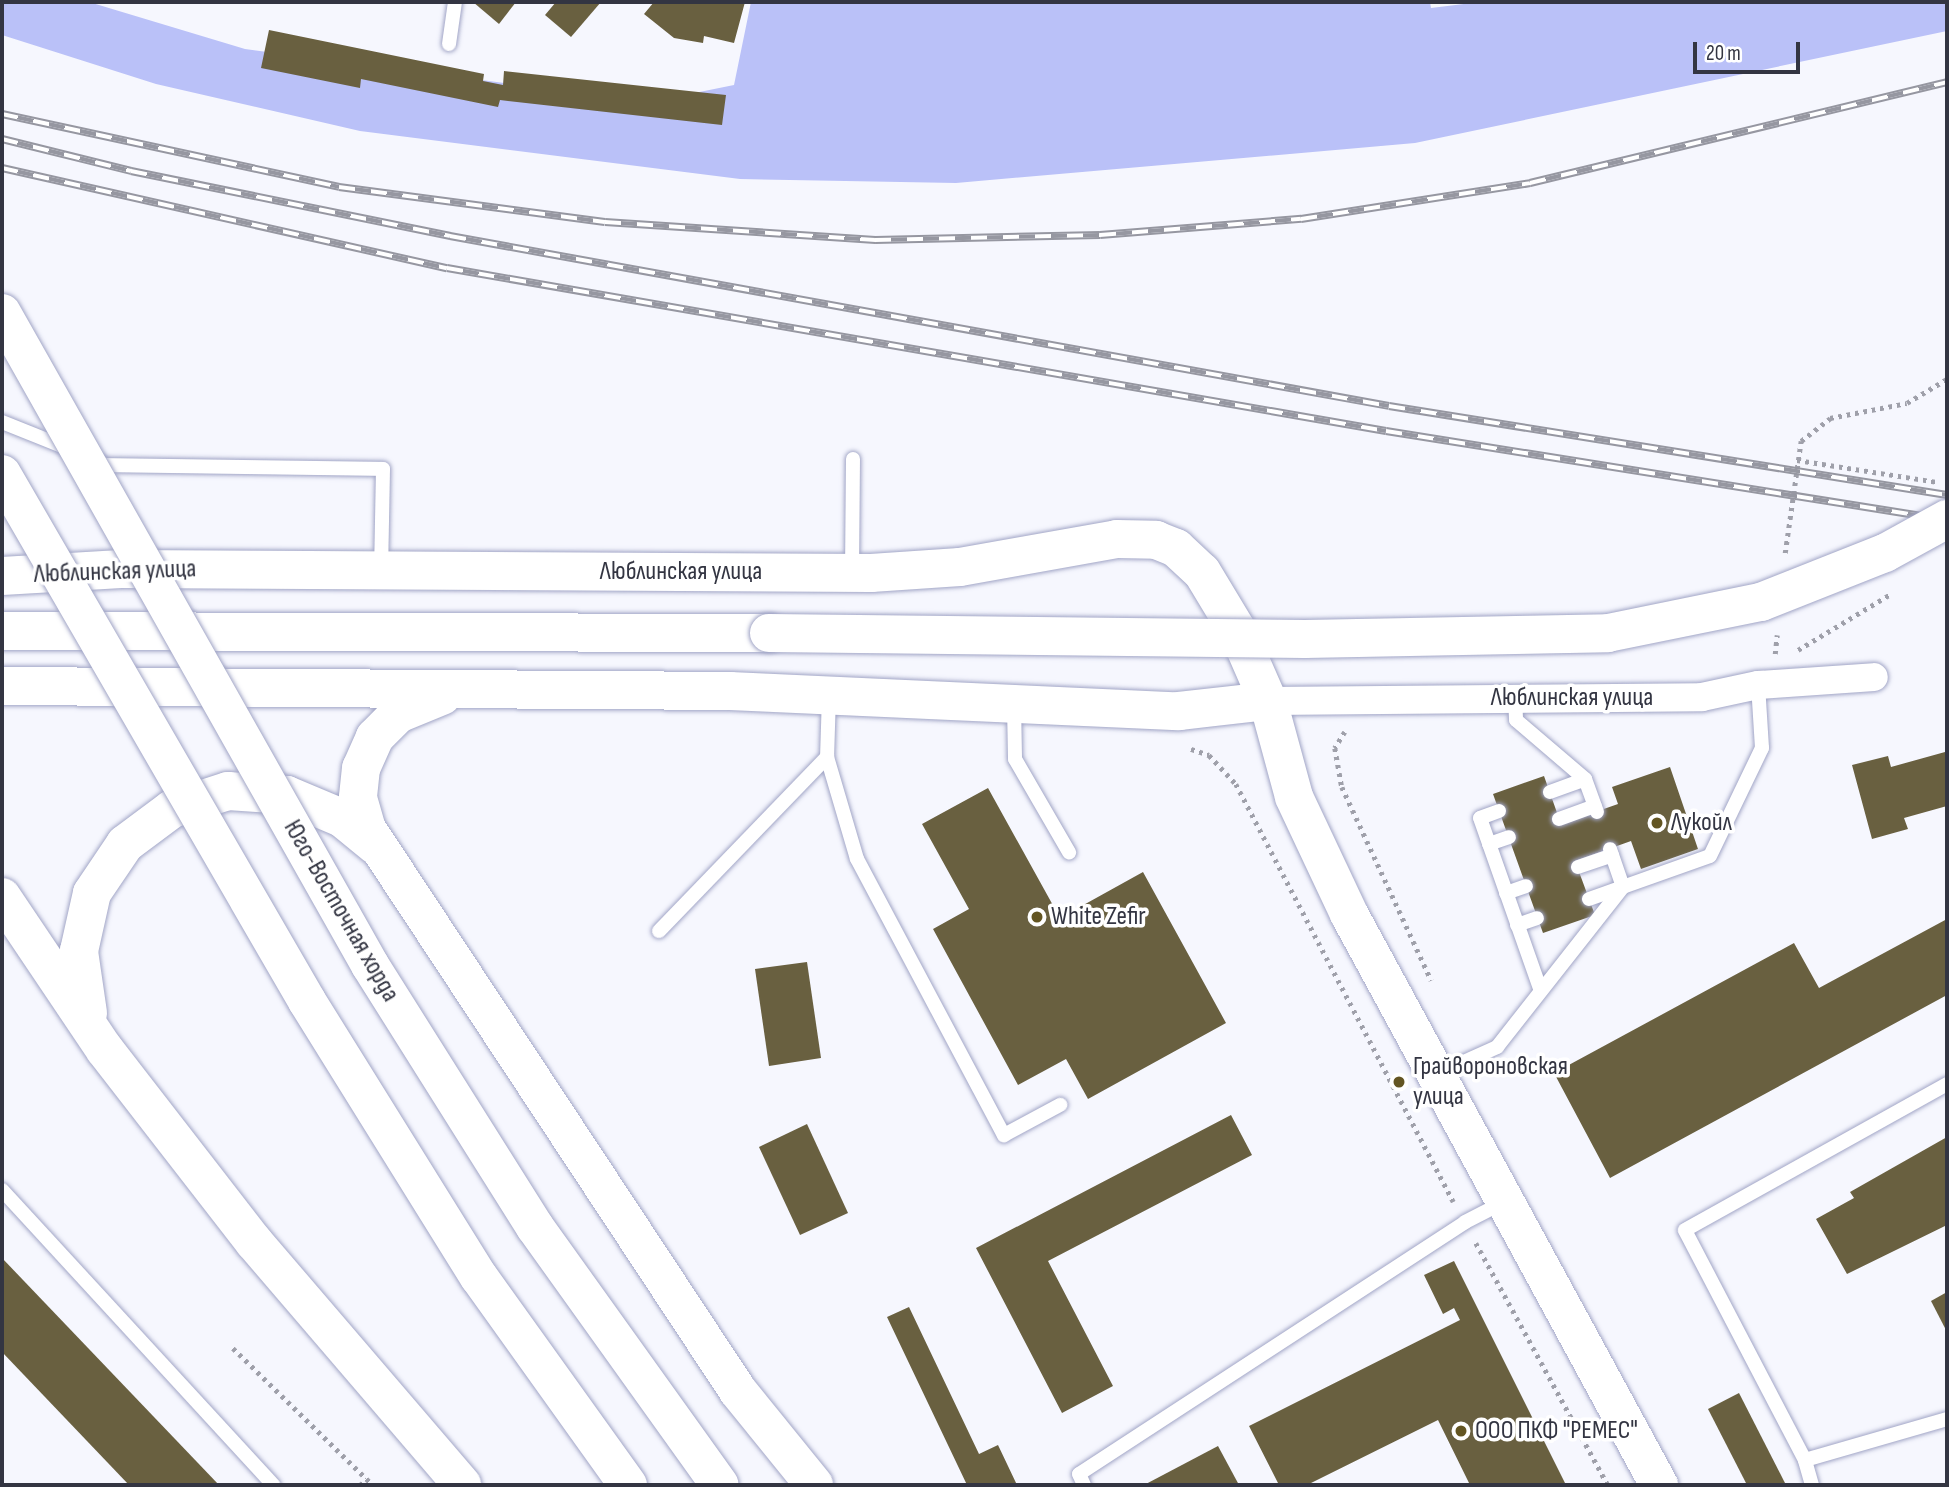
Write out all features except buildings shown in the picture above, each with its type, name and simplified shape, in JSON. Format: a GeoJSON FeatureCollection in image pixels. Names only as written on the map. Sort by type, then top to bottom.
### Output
{"type":"FeatureCollection","features":[{"type":"Feature","properties":{"kind":"main road","name":"Юго-Восточная хорда"},"geometry":{"type":"LineString","coordinates":[[2,313],[370,965],[535,1227],[720,1485]]}},
{"type":"Feature","properties":{"kind":"main road"},"geometry":{"type":"LineString","coordinates":[[2,474],[321,1024],[479,1277],[628,1485]]}},
{"type":"Feature","properties":{"kind":"main road"},"geometry":{"type":"LineString","coordinates":[[2,631],[769,633],[1292,639],[1608,633],[1761,603],[1885,553],[1947,519]]}},
{"type":"Feature","properties":{"kind":"main road","name":"Люблинская улица"},"geometry":{"type":"LineString","coordinates":[[2,576],[121,569],[852,573],[960,567],[1118,539],[1156,540],[1189,557],[1216,591],[1268,701],[1179,711],[1014,700],[730,691],[471,690]]}},
{"type":"Feature","properties":{"kind":"main road"},"geometry":{"type":"LineString","coordinates":[[2,686],[471,690]]}},
{"type":"Feature","properties":{"kind":"main road"},"geometry":{"type":"LineString","coordinates":[[471,690],[430,699],[398,714],[375,737],[361,768],[358,798],[367,830],[738,1391],[814,1485]]}},
{"type":"Feature","properties":{"kind":"main road"},"geometry":{"type":"LineString","coordinates":[[1268,701],[1294,797],[1349,914],[1659,1485]]}},
{"type":"Feature","properties":{"kind":"main road"},"geometry":{"type":"LineString","coordinates":[[105,1050],[86,1010],[80,981],[83,922],[107,868],[147,824],[199,797],[258,790],[316,804],[384,854]]}},
{"type":"Feature","properties":{"kind":"main road"},"geometry":{"type":"LineString","coordinates":[[2,897],[105,1050],[254,1242],[462,1485]]}},
{"type":"Feature","properties":{"kind":"street","name":"Люблинская улица"},"geometry":{"type":"LineString","coordinates":[[1268,701],[1702,697],[1765,685],[1874,677]]}},
{"type":"Feature","properties":{"kind":"lane"},"geometry":{"type":"LineString","coordinates":[[449,44],[455,2]]}},
{"type":"Feature","properties":{"kind":"lane"},"geometry":{"type":"LineString","coordinates":[[2,422],[105,465],[383,470],[381,570]]}},
{"type":"Feature","properties":{"kind":"lane"},"geometry":{"type":"LineString","coordinates":[[852,573],[853,459]]}},
{"type":"Feature","properties":{"kind":"lane"},"geometry":{"type":"LineString","coordinates":[[1589,900],[1710,856],[1762,748],[1765,685]]}},
{"type":"Feature","properties":{"kind":"lane"},"geometry":{"type":"LineString","coordinates":[[829,694],[827,757],[857,859],[1004,1135],[1060,1105]]}},
{"type":"Feature","properties":{"kind":"lane"},"geometry":{"type":"LineString","coordinates":[[1516,699],[1516,720],[1585,779],[1596,809],[1559,819]]}},
{"type":"Feature","properties":{"kind":"lane"},"geometry":{"type":"LineString","coordinates":[[1014,700],[1015,759],[1069,852]]}},
{"type":"Feature","properties":{"kind":"lane"},"geometry":{"type":"LineString","coordinates":[[659,931],[827,757]]}},
{"type":"Feature","properties":{"kind":"lane"},"geometry":{"type":"LineString","coordinates":[[1550,792],[1585,779]]}},
{"type":"Feature","properties":{"kind":"lane"},"geometry":{"type":"LineString","coordinates":[[1499,811],[1479,818],[1541,991]]}},
{"type":"Feature","properties":{"kind":"lane"},"geometry":{"type":"LineString","coordinates":[[1489,844],[1509,837]]}},
{"type":"Feature","properties":{"kind":"lane"},"geometry":{"type":"LineString","coordinates":[[1578,867],[1611,852],[1623,887]]}},
{"type":"Feature","properties":{"kind":"lane"},"geometry":{"type":"LineString","coordinates":[[1506,893],[1526,886]]}},
{"type":"Feature","properties":{"kind":"lane"},"geometry":{"type":"LineString","coordinates":[[1436,1074],[1497,1047],[1623,887]]}},
{"type":"Feature","properties":{"kind":"lane"},"geometry":{"type":"LineString","coordinates":[[1517,925],[1537,918]]}},
{"type":"Feature","properties":{"kind":"lane"},"geometry":{"type":"LineString","coordinates":[[1812,1485],[1805,1460],[1685,1230],[1947,1084]]}},
{"type":"Feature","properties":{"kind":"lane"},"geometry":{"type":"LineString","coordinates":[[2,1190],[273,1485]]}},
{"type":"Feature","properties":{"kind":"lane"},"geometry":{"type":"LineString","coordinates":[[1084,1485],[1079,1474],[1465,1222],[1505,1201]]}},
{"type":"Feature","properties":{"kind":"lane"},"geometry":{"type":"LineString","coordinates":[[1805,1460],[1947,1419]]}},
{"type":"Feature","properties":{"kind":"path"},"geometry":{"type":"LineString","coordinates":[[1790,494],[1801,441],[1830,418],[1907,403],[1947,379]]}},
{"type":"Feature","properties":{"kind":"path"},"geometry":{"type":"LineString","coordinates":[[1797,460],[1947,484]]}},
{"type":"Feature","properties":{"kind":"path"},"geometry":{"type":"LineString","coordinates":[[1765,685],[1803,643],[1899,588]]}},
{"type":"Feature","properties":{"kind":"path"},"geometry":{"type":"LineString","coordinates":[[1353,729],[1341,735],[1335,748],[1342,787],[1433,986]]}},
{"type":"Feature","properties":{"kind":"path"},"geometry":{"type":"LineString","coordinates":[[1178,744],[1209,755],[1236,784],[1465,1222],[1608,1485]]}},
{"type":"Feature","properties":{"kind":"path"},"geometry":{"type":"LineString","coordinates":[[233,1348],[373,1485]]}},
{"type":"Feature","properties":{"kind":"path"},"geometry":{"type":"LineString","coordinates":[[360,1485],[367,1479]]}},
{"type":"Feature","properties":{"kind":"shaded area"},"geometry":{"type":"Polygon","coordinates":[[[2,2],[89,2],[245,49],[650,102],[734,85],[751,2],[1430,2],[1431,8],[1480,2],[1947,2],[1947,31],[1415,143],[956,183],[740,179],[360,131],[156,84],[2,35],[2,2]]]}},
{"type":"Feature","properties":{"kind":"railway"},"geometry":{"type":"LineString","coordinates":[[2,114],[339,187],[605,222],[875,240],[1100,235],[1301,219],[1530,183],[1947,82]]}},
{"type":"Feature","properties":{"kind":"railway"},"geometry":{"type":"LineString","coordinates":[[2,139],[131,171],[450,236],[1389,406],[1947,495]]}},
{"type":"Feature","properties":{"kind":"railway"},"geometry":{"type":"LineString","coordinates":[[2,168],[447,268],[1386,431],[1947,520]]}},
{"type":"Feature","properties":{"kind":"place","name":"Лукойл"},"geometry":{"type":"Point","coordinates":[1657,823]}},
{"type":"Feature","properties":{"kind":"place","name":"White Zefir"},"geometry":{"type":"Point","coordinates":[1037,917]}},
{"type":"Feature","properties":{"kind":"place","name":"Грайвороновская улица"},"geometry":{"type":"Point","coordinates":[1399,1082]}},
{"type":"Feature","properties":{"kind":"place","name":"ООО ПКФ \"РЕМЕС\""},"geometry":{"type":"Point","coordinates":[1461,1431]}}]}
